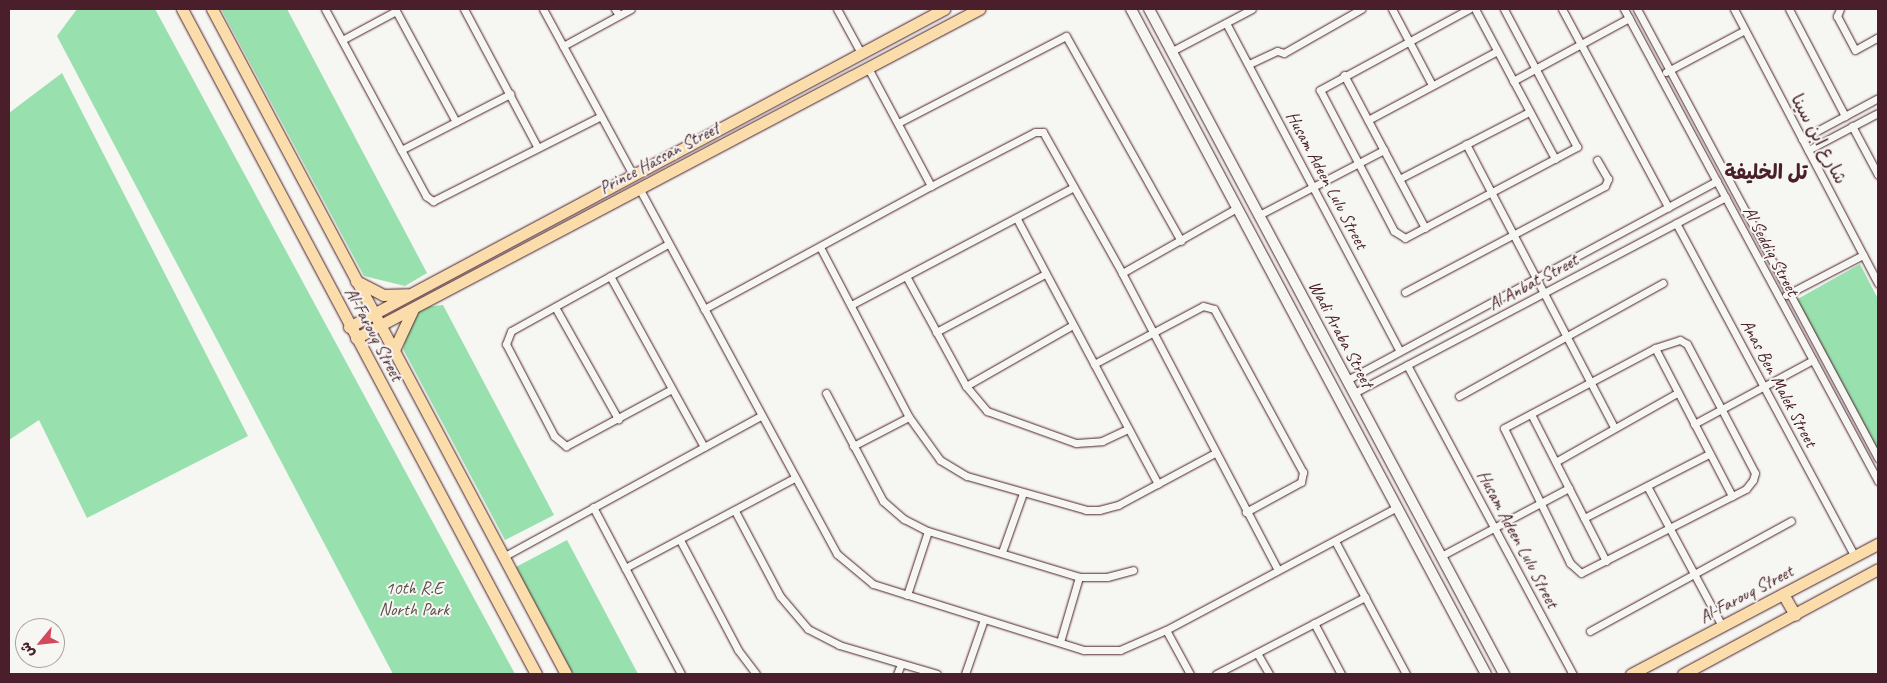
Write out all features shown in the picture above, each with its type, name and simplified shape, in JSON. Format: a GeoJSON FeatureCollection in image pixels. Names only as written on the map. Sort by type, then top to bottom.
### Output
{"type":"FeatureCollection","features":[{"type":"Feature","properties":{"kind":"main road","name":"Al-Farouq Street"},"geometry":{"type":"LineString","coordinates":[[182,9],[349,327],[536,674]]}},
{"type":"Feature","properties":{"kind":"main road","name":"Al-Farouq Street"},"geometry":{"type":"LineString","coordinates":[[212,9],[379,326],[566,674]]}},
{"type":"Feature","properties":{"kind":"main road","name":"Prince Hassan Street"},"geometry":{"type":"LineString","coordinates":[[349,327],[944,9]]}},
{"type":"Feature","properties":{"kind":"main road","name":"Prince Hassan Street"},"geometry":{"type":"LineString","coordinates":[[356,338],[979,9]]}},
{"type":"Feature","properties":{"kind":"main road","name":"Wadi Araba Street"},"geometry":{"type":"LineString","coordinates":[[1131,9],[1486,674]]}},
{"type":"Feature","properties":{"kind":"main road","name":"Wadi Araba Street"},"geometry":{"type":"LineString","coordinates":[[1149,9],[1504,674]]}},
{"type":"Feature","properties":{"kind":"main road"},"geometry":{"type":"LineString","coordinates":[[1276,282],[1290,274]]}},
{"type":"Feature","properties":{"kind":"main road"},"geometry":{"type":"LineString","coordinates":[[356,281],[383,295],[411,294]]}},
{"type":"Feature","properties":{"kind":"main road"},"geometry":{"type":"LineString","coordinates":[[393,352],[414,308]]}},
{"type":"Feature","properties":{"kind":"main road","name":"Al-Farouq Street"},"geometry":{"type":"LineString","coordinates":[[1631,674],[1878,544]]}},
{"type":"Feature","properties":{"kind":"main road"},"geometry":{"type":"LineString","coordinates":[[1683,674],[1878,569]]}},
{"type":"Feature","properties":{"kind":"main road"},"geometry":{"type":"LineString","coordinates":[[1783,594],[1795,615]]}},
{"type":"Feature","properties":{"kind":"street"},"geometry":{"type":"LineString","coordinates":[[325,9],[426,196],[433,201],[601,116]]}},
{"type":"Feature","properties":{"kind":"street"},"geometry":{"type":"LineString","coordinates":[[464,9],[538,148]]}},
{"type":"Feature","properties":{"kind":"street"},"geometry":{"type":"LineString","coordinates":[[543,9],[633,175]]}},
{"type":"Feature","properties":{"kind":"street"},"geometry":{"type":"LineString","coordinates":[[563,46],[617,12],[632,9]]}},
{"type":"Feature","properties":{"kind":"street"},"geometry":{"type":"LineString","coordinates":[[837,9],[861,53]]}},
{"type":"Feature","properties":{"kind":"street"},"geometry":{"type":"LineString","coordinates":[[1172,51],[1252,9]]}},
{"type":"Feature","properties":{"kind":"street"},"geometry":{"type":"LineString","coordinates":[[1249,64],[1277,51],[1284,53],[1361,9]]}},
{"type":"Feature","properties":{"kind":"street"},"geometry":{"type":"LineString","coordinates":[[1392,9],[1432,85]]}},
{"type":"Feature","properties":{"kind":"street"},"geometry":{"type":"LineString","coordinates":[[1468,9],[1344,75],[1320,90],[1394,231],[1405,238],[1577,147],[1504,9]]}},
{"type":"Feature","properties":{"kind":"street"},"geometry":{"type":"LineString","coordinates":[[1475,9],[1555,159]]}},
{"type":"Feature","properties":{"kind":"street"},"geometry":{"type":"LineString","coordinates":[[1562,9],[1668,206]]}},
{"type":"Feature","properties":{"kind":"street","name":"Al Seddiq Street"},"geometry":{"type":"LineString","coordinates":[[1624,9],[1878,480]]}},
{"type":"Feature","properties":{"kind":"street","name":"Al Seddiq Street"},"geometry":{"type":"LineString","coordinates":[[1636,9],[1878,458]]}},
{"type":"Feature","properties":{"kind":"street","name":"شارع ابن سينا"},"geometry":{"type":"LineString","coordinates":[[1734,9],[1878,283]]}},
{"type":"Feature","properties":{"kind":"street"},"geometry":{"type":"LineString","coordinates":[[1789,9],[1845,116]]}},
{"type":"Feature","properties":{"kind":"street"},"geometry":{"type":"LineString","coordinates":[[1840,9],[1837,16],[1854,50],[1878,37]]}},
{"type":"Feature","properties":{"kind":"street"},"geometry":{"type":"LineString","coordinates":[[342,40],[396,10],[456,122]]}},
{"type":"Feature","properties":{"kind":"street"},"geometry":{"type":"LineString","coordinates":[[1513,81],[1629,18]]}},
{"type":"Feature","properties":{"kind":"street","name":"Husam Adeen Lulu Street"},"geometry":{"type":"LineString","coordinates":[[1226,23],[1400,351]]}},
{"type":"Feature","properties":{"kind":"street"},"geometry":{"type":"LineString","coordinates":[[1660,76],[1745,30]]}},
{"type":"Feature","properties":{"kind":"street"},"geometry":{"type":"LineString","coordinates":[[898,123],[1066,36],[1182,241]]}},
{"type":"Feature","properties":{"kind":"street"},"geometry":{"type":"LineString","coordinates":[[1368,120],[1497,51]]}},
{"type":"Feature","properties":{"kind":"street"},"geometry":{"type":"LineString","coordinates":[[868,68],[931,186]]}},
{"type":"Feature","properties":{"kind":"street"},"geometry":{"type":"LineString","coordinates":[[1344,75],[1425,228]]}},
{"type":"Feature","properties":{"kind":"street"},"geometry":{"type":"LineString","coordinates":[[401,150],[510,94]]}},
{"type":"Feature","properties":{"kind":"street"},"geometry":{"type":"LineString","coordinates":[[1802,138],[1878,98]]}},
{"type":"Feature","properties":{"kind":"street"},"geometry":{"type":"LineString","coordinates":[[1399,178],[1529,112]]}},
{"type":"Feature","properties":{"kind":"street"},"geometry":{"type":"LineString","coordinates":[[1808,150],[1878,112]]}},
{"type":"Feature","properties":{"kind":"street"},"geometry":{"type":"LineString","coordinates":[[1852,126],[1878,175]]}},
{"type":"Feature","properties":{"kind":"street"},"geometry":{"type":"LineString","coordinates":[[704,309],[1035,132],[1048,137],[1122,273],[1278,570]]}},
{"type":"Feature","properties":{"kind":"street"},"geometry":{"type":"LineString","coordinates":[[1466,144],[1614,427]]}},
{"type":"Feature","properties":{"kind":"street"},"geometry":{"type":"LineString","coordinates":[[1259,215],[1384,150]]}},
{"type":"Feature","properties":{"kind":"street"},"geometry":{"type":"LineString","coordinates":[[1404,292],[1605,186],[1608,179],[1597,160]]}},
{"type":"Feature","properties":{"kind":"street","name":"Al Anbat Street"},"geometry":{"type":"LineString","coordinates":[[1347,380],[1717,181]]}},
{"type":"Feature","properties":{"kind":"street"},"geometry":{"type":"LineString","coordinates":[[851,305],[1017,219],[1074,187]]}},
{"type":"Feature","properties":{"kind":"street"},"geometry":{"type":"LineString","coordinates":[[639,188],[794,478],[846,565],[873,584],[1084,650],[1111,651],[1166,630],[1396,507]]}},
{"type":"Feature","properties":{"kind":"street","name":"Al Anbat Street"},"geometry":{"type":"LineString","coordinates":[[1354,393],[1725,197]]}},
{"type":"Feature","properties":{"kind":"street"},"geometry":{"type":"LineString","coordinates":[[1122,273],[1182,241],[1237,208]]}},
{"type":"Feature","properties":{"kind":"street"},"geometry":{"type":"LineString","coordinates":[[1017,219],[1158,484]]}},
{"type":"Feature","properties":{"kind":"street","name":"Anas Ben Malek Street"},"geometry":{"type":"LineString","coordinates":[[1676,222],[1855,557]]}},
{"type":"Feature","properties":{"kind":"street"},"geometry":{"type":"LineString","coordinates":[[668,244],[511,331],[506,344],[559,443],[572,444],[672,390]]}},
{"type":"Feature","properties":{"kind":"street"},"geometry":{"type":"LineString","coordinates":[[820,247],[909,417],[940,460],[951,468],[1023,493],[1099,510],[1158,484],[1215,453]]}},
{"type":"Feature","properties":{"kind":"street"},"geometry":{"type":"LineString","coordinates":[[1780,298],[1863,254]]}},
{"type":"Feature","properties":{"kind":"street"},"geometry":{"type":"LineString","coordinates":[[936,332],[1045,274]]}},
{"type":"Feature","properties":{"kind":"street"},"geometry":{"type":"LineString","coordinates":[[610,276],[704,447]]}},
{"type":"Feature","properties":{"kind":"street"},"geometry":{"type":"LineString","coordinates":[[906,276],[966,386],[976,401],[997,417],[1076,443],[1102,441],[1128,429]]}},
{"type":"Feature","properties":{"kind":"street"},"geometry":{"type":"LineString","coordinates":[[1459,396],[1663,283]]}},
{"type":"Feature","properties":{"kind":"street"},"geometry":{"type":"LineString","coordinates":[[1094,364],[1203,306],[1214,309],[1303,472],[1301,482],[1246,512]]}},
{"type":"Feature","properties":{"kind":"street"},"geometry":{"type":"LineString","coordinates":[[555,307],[618,419]]}},
{"type":"Feature","properties":{"kind":"street"},"geometry":{"type":"LineString","coordinates":[[966,386],[1073,325]]}},
{"type":"Feature","properties":{"kind":"street"},"geometry":{"type":"LineString","coordinates":[[1680,340],[1687,344],[1755,473],[1746,489],[1587,572],[1575,568],[1504,428],[1590,381],[1655,348],[1680,340]]}},
{"type":"Feature","properties":{"kind":"street"},"geometry":{"type":"LineString","coordinates":[[1655,348],[1732,496]]}},
{"type":"Feature","properties":{"kind":"street"},"geometry":{"type":"LineString","coordinates":[[1694,424],[1813,360]]}},
{"type":"Feature","properties":{"kind":"street","name":"Husam Adeen Lulu Street"},"geometry":{"type":"LineString","coordinates":[[1407,365],[1573,674]]}},
{"type":"Feature","properties":{"kind":"street"},"geometry":{"type":"LineString","coordinates":[[826,393],[883,501],[928,531],[1079,577],[1100,578],[1133,570]]}},
{"type":"Feature","properties":{"kind":"street"},"geometry":{"type":"LineString","coordinates":[[1557,461],[1677,393]]}},
{"type":"Feature","properties":{"kind":"street"},"geometry":{"type":"LineString","coordinates":[[1531,414],[1557,461],[1606,561]]}},
{"type":"Feature","properties":{"kind":"street"},"geometry":{"type":"LineString","coordinates":[[503,557],[761,416]]}},
{"type":"Feature","properties":{"kind":"street"},"geometry":{"type":"LineString","coordinates":[[854,446],[909,417]]}},
{"type":"Feature","properties":{"kind":"street"},"geometry":{"type":"LineString","coordinates":[[1584,518],[1709,454]]}},
{"type":"Feature","properties":{"kind":"street"},"geometry":{"type":"LineString","coordinates":[[625,568],[794,478]]}},
{"type":"Feature","properties":{"kind":"street"},"geometry":{"type":"LineString","coordinates":[[1647,486],[1722,626]]}},
{"type":"Feature","properties":{"kind":"street"},"geometry":{"type":"LineString","coordinates":[[1441,556],[1569,488]]}},
{"type":"Feature","properties":{"kind":"street"},"geometry":{"type":"LineString","coordinates":[[1002,552],[1023,493]]}},
{"type":"Feature","properties":{"kind":"street"},"geometry":{"type":"LineString","coordinates":[[594,507],[681,674]]}},
{"type":"Feature","properties":{"kind":"street"},"geometry":{"type":"LineString","coordinates":[[734,511],[780,596],[808,629],[839,645],[937,674]]}},
{"type":"Feature","properties":{"kind":"street"},"geometry":{"type":"LineString","coordinates":[[1590,632],[1791,521]]}},
{"type":"Feature","properties":{"kind":"street"},"geometry":{"type":"LineString","coordinates":[[908,595],[928,531]]}},
{"type":"Feature","properties":{"kind":"street"},"geometry":{"type":"LineString","coordinates":[[680,540],[738,650],[756,674]]}},
{"type":"Feature","properties":{"kind":"street"},"geometry":{"type":"LineString","coordinates":[[1335,541],[1406,674]]}},
{"type":"Feature","properties":{"kind":"street"},"geometry":{"type":"LineString","coordinates":[[1060,642],[1079,577]]}},
{"type":"Feature","properties":{"kind":"street"},"geometry":{"type":"LineString","coordinates":[[1216,674],[1365,596]]}},
{"type":"Feature","properties":{"kind":"street"},"geometry":{"type":"LineString","coordinates":[[964,674],[984,619]]}},
{"type":"Feature","properties":{"kind":"street"},"geometry":{"type":"LineString","coordinates":[[1314,623],[1341,674]]}},
{"type":"Feature","properties":{"kind":"street"},"geometry":{"type":"LineString","coordinates":[[1166,630],[1190,674]]}},
{"type":"Feature","properties":{"kind":"street"},"geometry":{"type":"LineString","coordinates":[[1257,653],[1269,674]]}},
{"type":"Feature","properties":{"kind":"street"},"geometry":{"type":"LineString","coordinates":[[897,674],[901,664]]}},
{"type":"Feature","properties":{"kind":"green space","name":"10th R.E North Park"},"geometry":{"type":"Polygon","coordinates":[[[77,9],[155,9],[515,674],[393,674],[57,36],[77,9]]]}},
{"type":"Feature","properties":{"kind":"green space"},"geometry":{"type":"Polygon","coordinates":[[[221,9],[287,9],[427,273],[405,286],[364,276],[221,9]]]}},
{"type":"Feature","properties":{"kind":"green space"},"geometry":{"type":"Polygon","coordinates":[[[62,73],[248,436],[87,518],[39,420],[9,440],[9,113],[62,73]]]}},
{"type":"Feature","properties":{"kind":"green space"},"geometry":{"type":"Polygon","coordinates":[[[1860,264],[1878,299],[1878,458],[1794,301],[1860,264]]]}},
{"type":"Feature","properties":{"kind":"green space"},"geometry":{"type":"Polygon","coordinates":[[[443,305],[554,515],[505,540],[403,349],[414,308],[443,305]]]}},
{"type":"Feature","properties":{"kind":"green space"},"geometry":{"type":"Polygon","coordinates":[[[567,540],[638,674],[573,674],[516,567],[567,540]]]}},
{"type":"Feature","properties":{"kind":"district","name":"تل الخليفة"},"geometry":{"type":"Point","coordinates":[1766,172]}}]}
